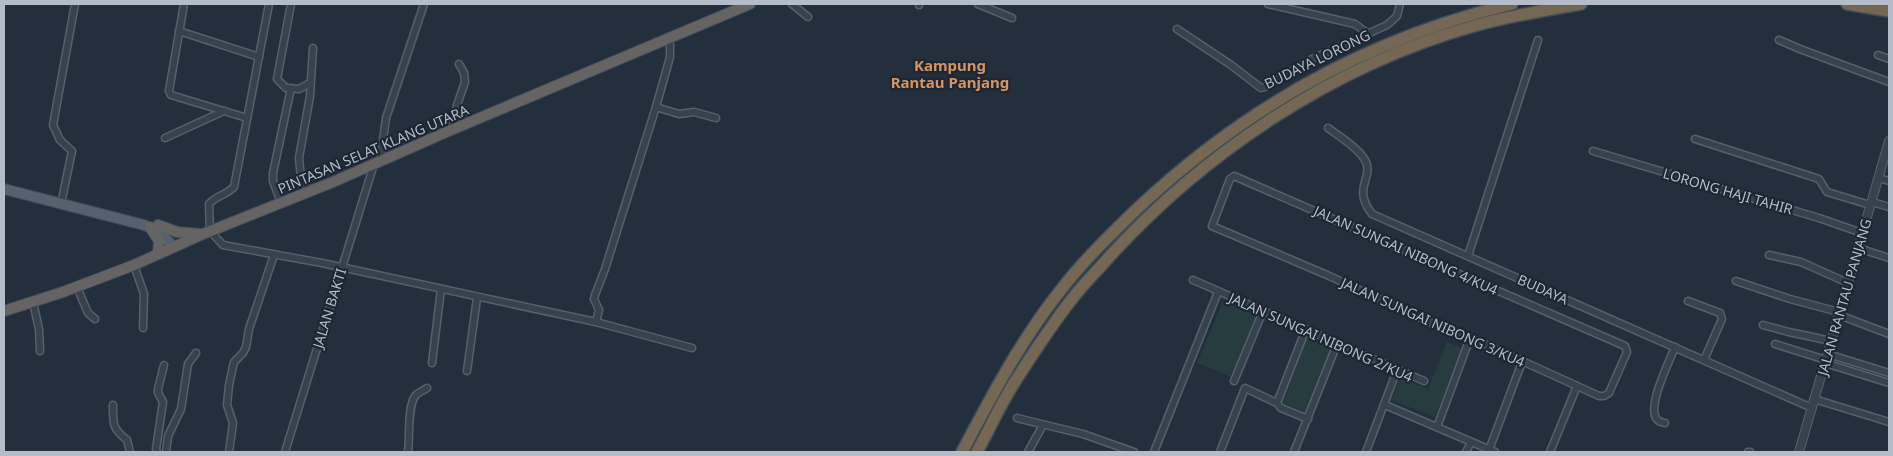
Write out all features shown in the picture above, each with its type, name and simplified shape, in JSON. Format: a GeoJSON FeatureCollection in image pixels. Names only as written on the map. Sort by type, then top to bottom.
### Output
{"type":"FeatureCollection","features":[{"type":"Feature","properties":{"kind":"highway","name":"PINTASAN SELAT KLANG UTARA"},"geometry":{"type":"LineString","coordinates":[[4,311],[77,287],[134,265],[750,4]]}},
{"type":"Feature","properties":{"kind":"highway"},"geometry":{"type":"LineString","coordinates":[[962,452],[1003,375],[1060,291],[1109,235],[1165,182],[1224,135],[1291,92],[1368,52],[1445,22],[1512,4]]}},
{"type":"Feature","properties":{"kind":"highway"},"geometry":{"type":"LineString","coordinates":[[977,452],[1015,381],[1072,298],[1121,244],[1174,192],[1235,144],[1266,123],[1338,81],[1414,47],[1492,21],[1530,12],[1582,4]]}},
{"type":"Feature","properties":{"kind":"highway"},"geometry":{"type":"LineString","coordinates":[[1847,4],[1889,11]]}},
{"type":"Feature","properties":{"kind":"highway"},"geometry":{"type":"LineString","coordinates":[[158,254],[158,241],[154,226],[182,233],[206,233]]}},
{"type":"Feature","properties":{"kind":"main road"},"geometry":{"type":"LineString","coordinates":[[4,189],[154,226],[176,246]]}},
{"type":"Feature","properties":{"kind":"main road"},"geometry":{"type":"LineString","coordinates":[[4,194],[56,202]]}},
{"type":"Feature","properties":{"kind":"street"},"geometry":{"type":"LineString","coordinates":[[56,202],[72,151],[60,140],[53,125],[75,4]]}},
{"type":"Feature","properties":{"kind":"street"},"geometry":{"type":"LineString","coordinates":[[184,4],[169,90],[171,95],[247,118]]}},
{"type":"Feature","properties":{"kind":"street"},"geometry":{"type":"LineString","coordinates":[[269,4],[234,187],[209,204],[206,233],[223,245],[596,322],[692,348]]}},
{"type":"Feature","properties":{"kind":"street"},"geometry":{"type":"LineString","coordinates":[[291,4],[277,79],[286,88],[299,89],[310,83]]}},
{"type":"Feature","properties":{"kind":"street","name":"JALAN BAKTI"},"geometry":{"type":"LineString","coordinates":[[285,452],[341,268],[377,163],[386,118],[424,4]]}},
{"type":"Feature","properties":{"kind":"street"},"geometry":{"type":"LineString","coordinates":[[792,4],[808,17]]}},
{"type":"Feature","properties":{"kind":"street"},"geometry":{"type":"LineString","coordinates":[[978,4],[1012,18]]}},
{"type":"Feature","properties":{"kind":"street"},"geometry":{"type":"LineString","coordinates":[[1268,4],[1355,24],[1367,33]]}},
{"type":"Feature","properties":{"kind":"street","name":"BUDAYA LORONG"},"geometry":{"type":"LineString","coordinates":[[1178,29],[1231,64],[1261,88],[1312,59],[1394,20],[1398,16],[1400,4]]}},
{"type":"Feature","properties":{"kind":"street"},"geometry":{"type":"LineString","coordinates":[[179,31],[259,56]]}},
{"type":"Feature","properties":{"kind":"street"},"geometry":{"type":"LineString","coordinates":[[596,322],[599,310],[594,300],[595,295],[605,270],[656,107],[670,57],[670,37]]}},
{"type":"Feature","properties":{"kind":"street"},"geometry":{"type":"LineString","coordinates":[[1468,256],[1538,40]]}},
{"type":"Feature","properties":{"kind":"street"},"geometry":{"type":"LineString","coordinates":[[1779,40],[1800,50],[1889,82]]}},
{"type":"Feature","properties":{"kind":"street"},"geometry":{"type":"LineString","coordinates":[[310,191],[300,178],[299,158],[313,48]]}},
{"type":"Feature","properties":{"kind":"street"},"geometry":{"type":"LineString","coordinates":[[1878,55],[1889,59]]}},
{"type":"Feature","properties":{"kind":"street"},"geometry":{"type":"LineString","coordinates":[[451,130],[465,82],[464,73],[459,64]]}},
{"type":"Feature","properties":{"kind":"street"},"geometry":{"type":"LineString","coordinates":[[281,203],[273,181],[273,173],[291,88]]}},
{"type":"Feature","properties":{"kind":"street"},"geometry":{"type":"LineString","coordinates":[[656,107],[679,114],[694,112],[716,118]]}},
{"type":"Feature","properties":{"kind":"street"},"geometry":{"type":"LineString","coordinates":[[165,138],[224,111]]}},
{"type":"Feature","properties":{"kind":"street","name":"BUDAYA"},"geometry":{"type":"LineString","coordinates":[[1328,128],[1366,160],[1368,167],[1362,191],[1365,205],[1372,214],[1812,408]]}},
{"type":"Feature","properties":{"kind":"street"},"geometry":{"type":"LineString","coordinates":[[1695,139],[1819,179],[1827,192],[1889,207]]}},
{"type":"Feature","properties":{"kind":"street","name":"JALAN RANTAU PANJANG"},"geometry":{"type":"LineString","coordinates":[[1799,452],[1889,141]]}},
{"type":"Feature","properties":{"kind":"street","name":"LORONG HAJI TAHIR"},"geometry":{"type":"LineString","coordinates":[[1593,152],[1862,233]]}},
{"type":"Feature","properties":{"kind":"street","name":"JALAN SUNGAI NIBONG 4/KU4"},"geometry":{"type":"LineString","coordinates":[[1212,226],[1230,179],[1234,176],[1240,177],[1518,298],[1626,348]]}},
{"type":"Feature","properties":{"kind":"street"},"geometry":{"type":"LineString","coordinates":[[1879,178],[1889,181]]}},
{"type":"Feature","properties":{"kind":"street","name":"JALAN SUNGAI NIBONG 3/KU4"},"geometry":{"type":"LineString","coordinates":[[1212,226],[1599,396],[1609,393],[1627,352],[1626,348]]}},
{"type":"Feature","properties":{"kind":"street"},"geometry":{"type":"LineString","coordinates":[[1858,248],[1889,258]]}},
{"type":"Feature","properties":{"kind":"street"},"geometry":{"type":"LineString","coordinates":[[229,452],[233,423],[227,405],[228,385],[234,362],[246,347],[249,329],[274,255]]}},
{"type":"Feature","properties":{"kind":"street"},"geometry":{"type":"LineString","coordinates":[[1769,255],[1801,262],[1848,283]]}},
{"type":"Feature","properties":{"kind":"street"},"geometry":{"type":"LineString","coordinates":[[134,265],[144,294],[143,328]]}},
{"type":"Feature","properties":{"kind":"street","name":"JALAN SUNGAI NIBONG 2/KU4"},"geometry":{"type":"LineString","coordinates":[[1193,280],[1424,382]]}},
{"type":"Feature","properties":{"kind":"street"},"geometry":{"type":"LineString","coordinates":[[1736,281],[1839,313],[1889,334]]}},
{"type":"Feature","properties":{"kind":"street"},"geometry":{"type":"LineString","coordinates":[[77,287],[88,313],[96,319]]}},
{"type":"Feature","properties":{"kind":"street"},"geometry":{"type":"LineString","coordinates":[[432,363],[441,289]]}},
{"type":"Feature","properties":{"kind":"street"},"geometry":{"type":"LineString","coordinates":[[1154,452],[1218,292]]}},
{"type":"Feature","properties":{"kind":"street"},"geometry":{"type":"LineString","coordinates":[[467,371],[477,298]]}},
{"type":"Feature","properties":{"kind":"street"},"geometry":{"type":"LineString","coordinates":[[1688,301],[1720,313],[1722,319],[1704,360]]}},
{"type":"Feature","properties":{"kind":"street"},"geometry":{"type":"LineString","coordinates":[[33,302],[39,329],[40,351]]}},
{"type":"Feature","properties":{"kind":"street"},"geometry":{"type":"LineString","coordinates":[[1234,381],[1263,311]]}},
{"type":"Feature","properties":{"kind":"street"},"geometry":{"type":"LineString","coordinates":[[1763,325],[1831,341]]}},
{"type":"Feature","properties":{"kind":"street"},"geometry":{"type":"LineString","coordinates":[[1277,403],[1306,329]]}},
{"type":"Feature","properties":{"kind":"street"},"geometry":{"type":"LineString","coordinates":[[1437,427],[1470,338]]}},
{"type":"Feature","properties":{"kind":"street"},"geometry":{"type":"LineString","coordinates":[[1294,452],[1337,344]]}},
{"type":"Feature","properties":{"kind":"street"},"geometry":{"type":"LineString","coordinates":[[1775,344],[1826,359],[1889,373]]}},
{"type":"Feature","properties":{"kind":"street"},"geometry":{"type":"LineString","coordinates":[[1665,423],[1658,421],[1655,417],[1654,402],[1675,347]]}},
{"type":"Feature","properties":{"kind":"street"},"geometry":{"type":"LineString","coordinates":[[166,452],[168,436],[181,409],[188,364],[196,353]]}},
{"type":"Feature","properties":{"kind":"street"},"geometry":{"type":"LineString","coordinates":[[1826,359],[1889,383]]}},
{"type":"Feature","properties":{"kind":"street"},"geometry":{"type":"LineString","coordinates":[[1385,405],[1492,451],[1522,362]]}},
{"type":"Feature","properties":{"kind":"street"},"geometry":{"type":"LineString","coordinates":[[157,452],[163,402],[158,393],[158,388],[164,365]]}},
{"type":"Feature","properties":{"kind":"street"},"geometry":{"type":"LineString","coordinates":[[1366,452],[1398,370]]}},
{"type":"Feature","properties":{"kind":"street"},"geometry":{"type":"LineString","coordinates":[[1550,452],[1578,386]]}},
{"type":"Feature","properties":{"kind":"street"},"geometry":{"type":"LineString","coordinates":[[408,452],[410,441],[409,424],[413,400],[416,395],[427,388]]}},
{"type":"Feature","properties":{"kind":"street"},"geometry":{"type":"LineString","coordinates":[[1220,452],[1245,388],[1277,403],[1281,408],[1308,419]]}},
{"type":"Feature","properties":{"kind":"street"},"geometry":{"type":"LineString","coordinates":[[1814,399],[1889,422]]}},
{"type":"Feature","properties":{"kind":"street"},"geometry":{"type":"LineString","coordinates":[[114,405],[113,426],[127,440],[130,452]]}},
{"type":"Feature","properties":{"kind":"street"},"geometry":{"type":"LineString","coordinates":[[1017,418],[1083,434],[1134,452]]}},
{"type":"Feature","properties":{"kind":"street"},"geometry":{"type":"LineString","coordinates":[[1028,452],[1043,425]]}},
{"type":"Feature","properties":{"kind":"street"},"geometry":{"type":"LineString","coordinates":[[1466,452],[1471,442]]}},
{"type":"Feature","properties":{"kind":"green space"},"geometry":{"type":"Polygon","coordinates":[[[1223,301],[1258,316],[1232,377],[1197,363],[1223,301]]]}},
{"type":"Feature","properties":{"kind":"green space"},"geometry":{"type":"Polygon","coordinates":[[[1307,337],[1332,347],[1305,412],[1283,403],[1307,337]]]}},
{"type":"Feature","properties":{"kind":"green space"},"geometry":{"type":"Polygon","coordinates":[[[1447,342],[1462,348],[1435,417],[1391,400],[1400,378],[1428,389],[1447,342]]]}},
{"type":"Feature","properties":{"kind":"district","name":"Kampung Rantau Panjang"},"geometry":{"type":"Point","coordinates":[950,74]}}]}
